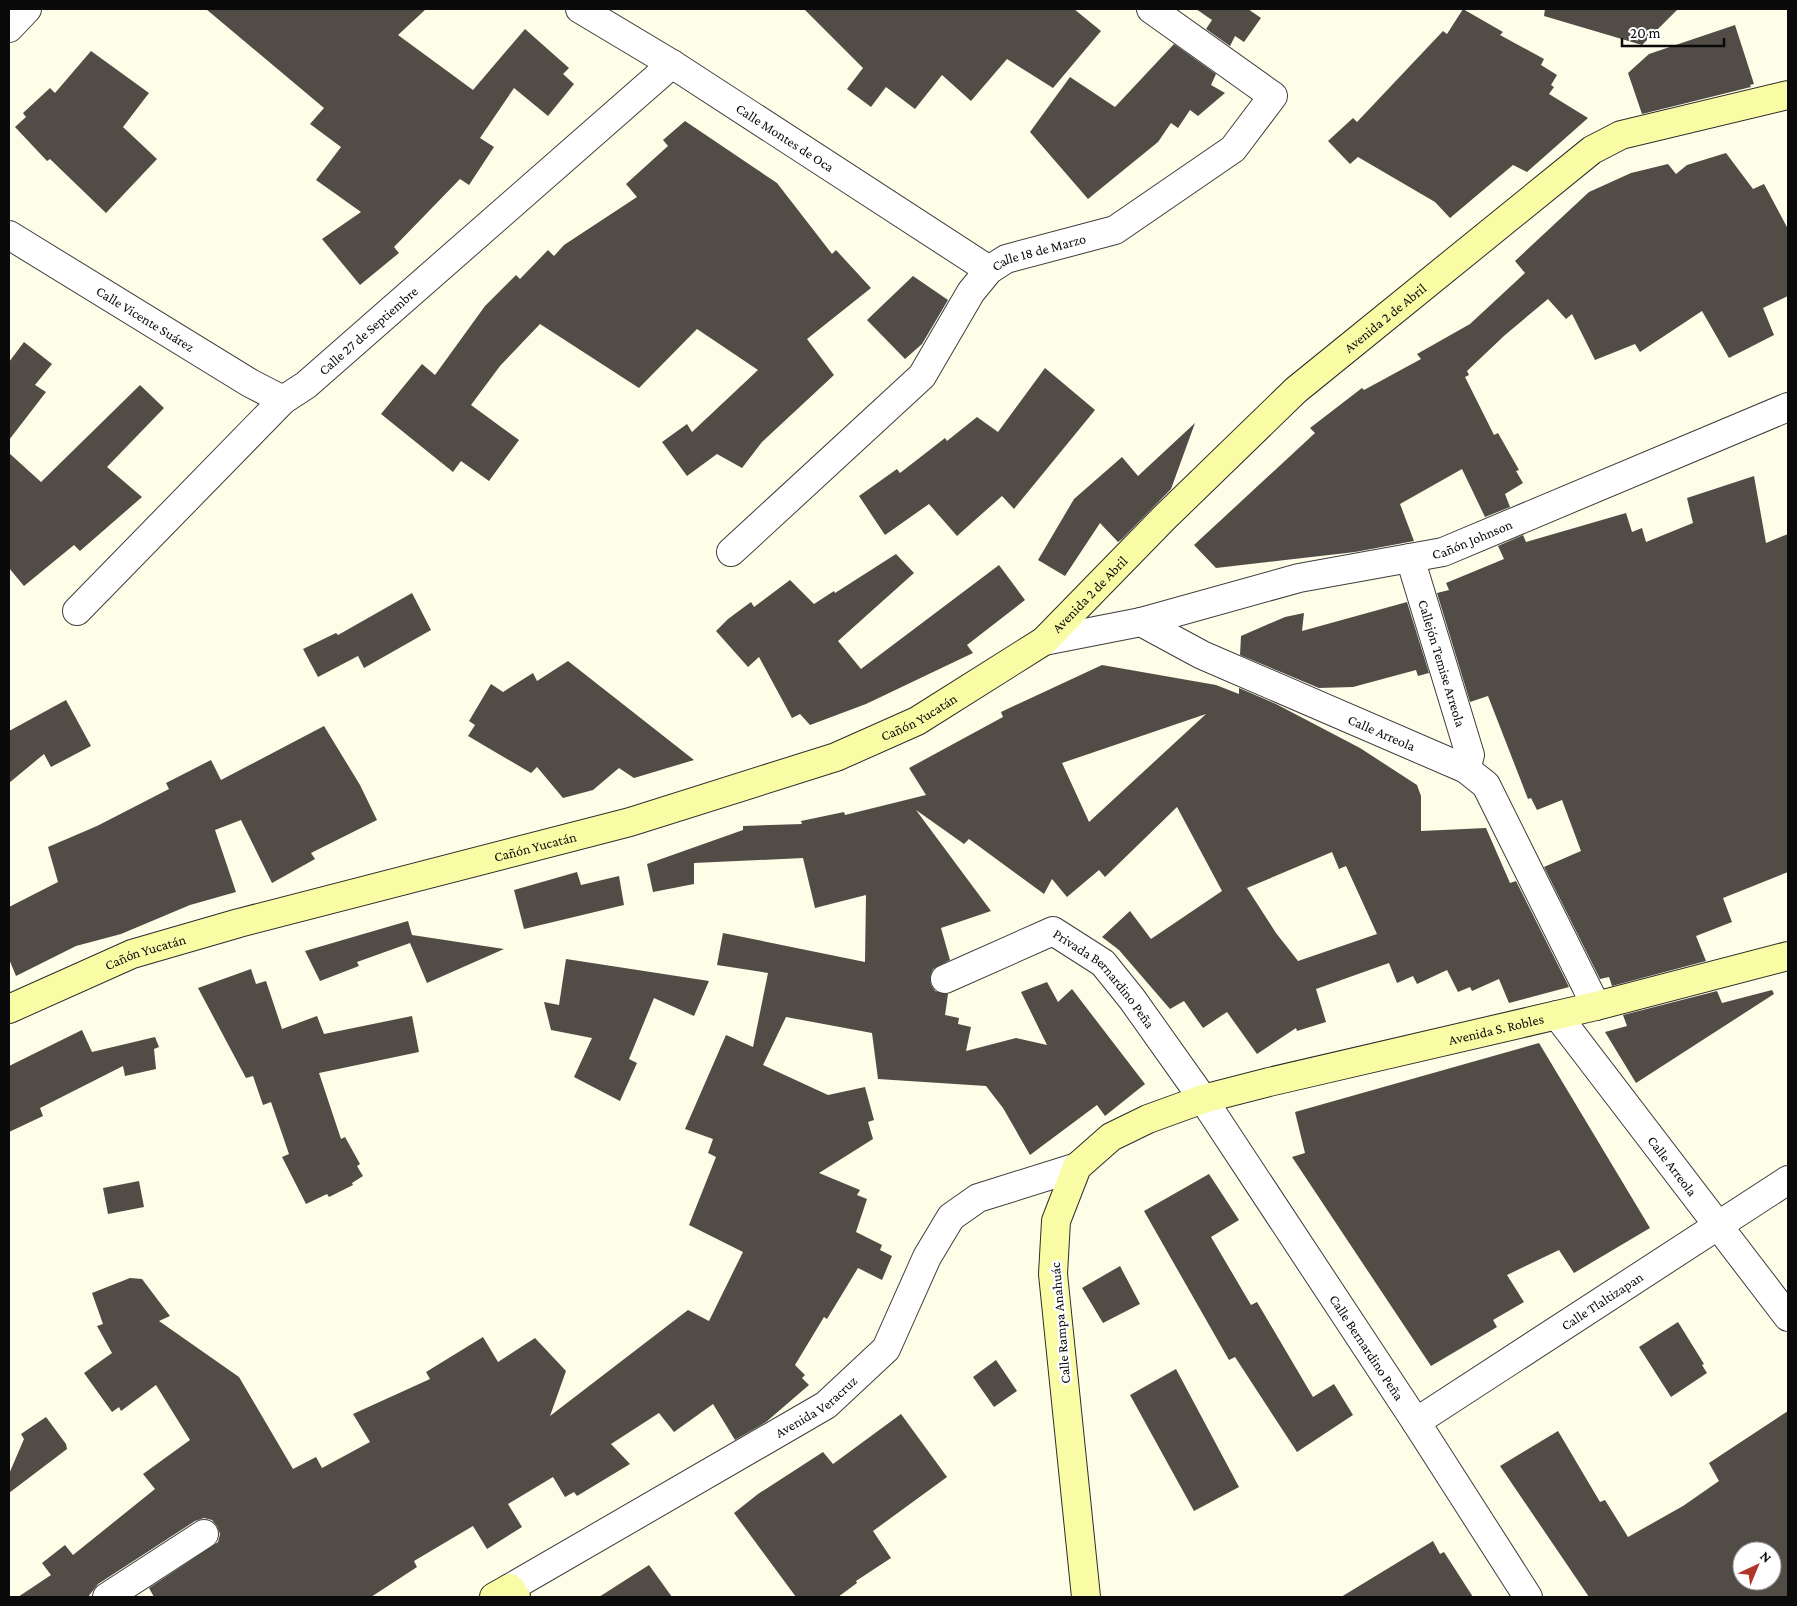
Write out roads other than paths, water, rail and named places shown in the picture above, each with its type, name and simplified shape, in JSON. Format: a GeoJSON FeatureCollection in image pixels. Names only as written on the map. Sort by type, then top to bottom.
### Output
{"type":"FeatureCollection","features":[{"type":"Feature","properties":{"kind":"street"},"geometry":{"type":"LineString","coordinates":[[9,28],[27,9]]}},
{"type":"Feature","properties":{"kind":"street","name":"Calle Montes de Oca"},"geometry":{"type":"LineString","coordinates":[[580,9],[672,64],[989,270]]}},
{"type":"Feature","properties":{"kind":"street","name":"Calle 18 de Marzo"},"geometry":{"type":"LineString","coordinates":[[731,552],[922,376],[971,292],[989,270],[1006,259],[1115,230],[1233,148],[1273,96],[1150,9]]}},
{"type":"Feature","properties":{"kind":"street","name":"Calle 27 de Septiembre"},"geometry":{"type":"LineString","coordinates":[[77,611],[283,400],[306,385],[672,64]]}},
{"type":"Feature","properties":{"kind":"street","name":"Avenida 2 de Abril"},"geometry":{"type":"LineString","coordinates":[[1044,641],[1164,518],[1296,390],[1592,150],[1621,135],[1788,95]]}},
{"type":"Feature","properties":{"kind":"street","name":"Calle Vicente Suárez"},"geometry":{"type":"LineString","coordinates":[[9,235],[250,383],[283,400]]}},
{"type":"Feature","properties":{"kind":"street","name":"Cañón Johnson"},"geometry":{"type":"LineString","coordinates":[[1141,622],[1299,578],[1443,552],[1788,407]]}},
{"type":"Feature","properties":{"kind":"street","name":"Callejón Temise Arreola"},"geometry":{"type":"LineString","coordinates":[[1410,558],[1470,755],[1466,769]]}},
{"type":"Feature","properties":{"kind":"street"},"geometry":{"type":"LineString","coordinates":[[1044,641],[1141,622]]}},
{"type":"Feature","properties":{"kind":"street","name":"Calle Arreola"},"geometry":{"type":"LineString","coordinates":[[1141,622],[1202,654],[1466,769],[1486,785],[1596,1006]]}},
{"type":"Feature","properties":{"kind":"street","name":"Cañón Yucatán"},"geometry":{"type":"LineString","coordinates":[[9,1008],[132,954],[239,923],[630,822],[836,757],[917,721],[1044,641]]}},
{"type":"Feature","properties":{"kind":"street","name":"Privada Bernardino Peña"},"geometry":{"type":"LineString","coordinates":[[944,978],[1053,931],[1103,963],[1132,999],[1203,1099]]}},
{"type":"Feature","properties":{"kind":"street","name":"Avenida S. Robles"},"geometry":{"type":"LineString","coordinates":[[1203,1099],[1596,1006],[1788,956]]}},
{"type":"Feature","properties":{"kind":"street","name":"Calle Arreola"},"geometry":{"type":"LineString","coordinates":[[1557,1015],[1788,1317]]}},
{"type":"Feature","properties":{"kind":"street","name":"Calle Rampa Anahuác"},"geometry":{"type":"LineString","coordinates":[[1086,1597],[1053,1274],[1056,1221],[1077,1167],[1111,1137],[1148,1119],[1203,1099]]}},
{"type":"Feature","properties":{"kind":"street","name":"Calle Bernardino Peña"},"geometry":{"type":"LineString","coordinates":[[1203,1099],[1416,1422],[1528,1597]]}},
{"type":"Feature","properties":{"kind":"street","name":"Avenida Veracruz"},"geometry":{"type":"LineString","coordinates":[[507,1594],[826,1405],[886,1348],[927,1257],[951,1217],[978,1198],[1077,1167]]}},
{"type":"Feature","properties":{"kind":"street","name":"Calle Tlaltizapan"},"geometry":{"type":"LineString","coordinates":[[1416,1422],[1788,1180]]}},
{"type":"Feature","properties":{"kind":"street"},"geometry":{"type":"LineString","coordinates":[[107,1597],[204,1534]]}}]}
